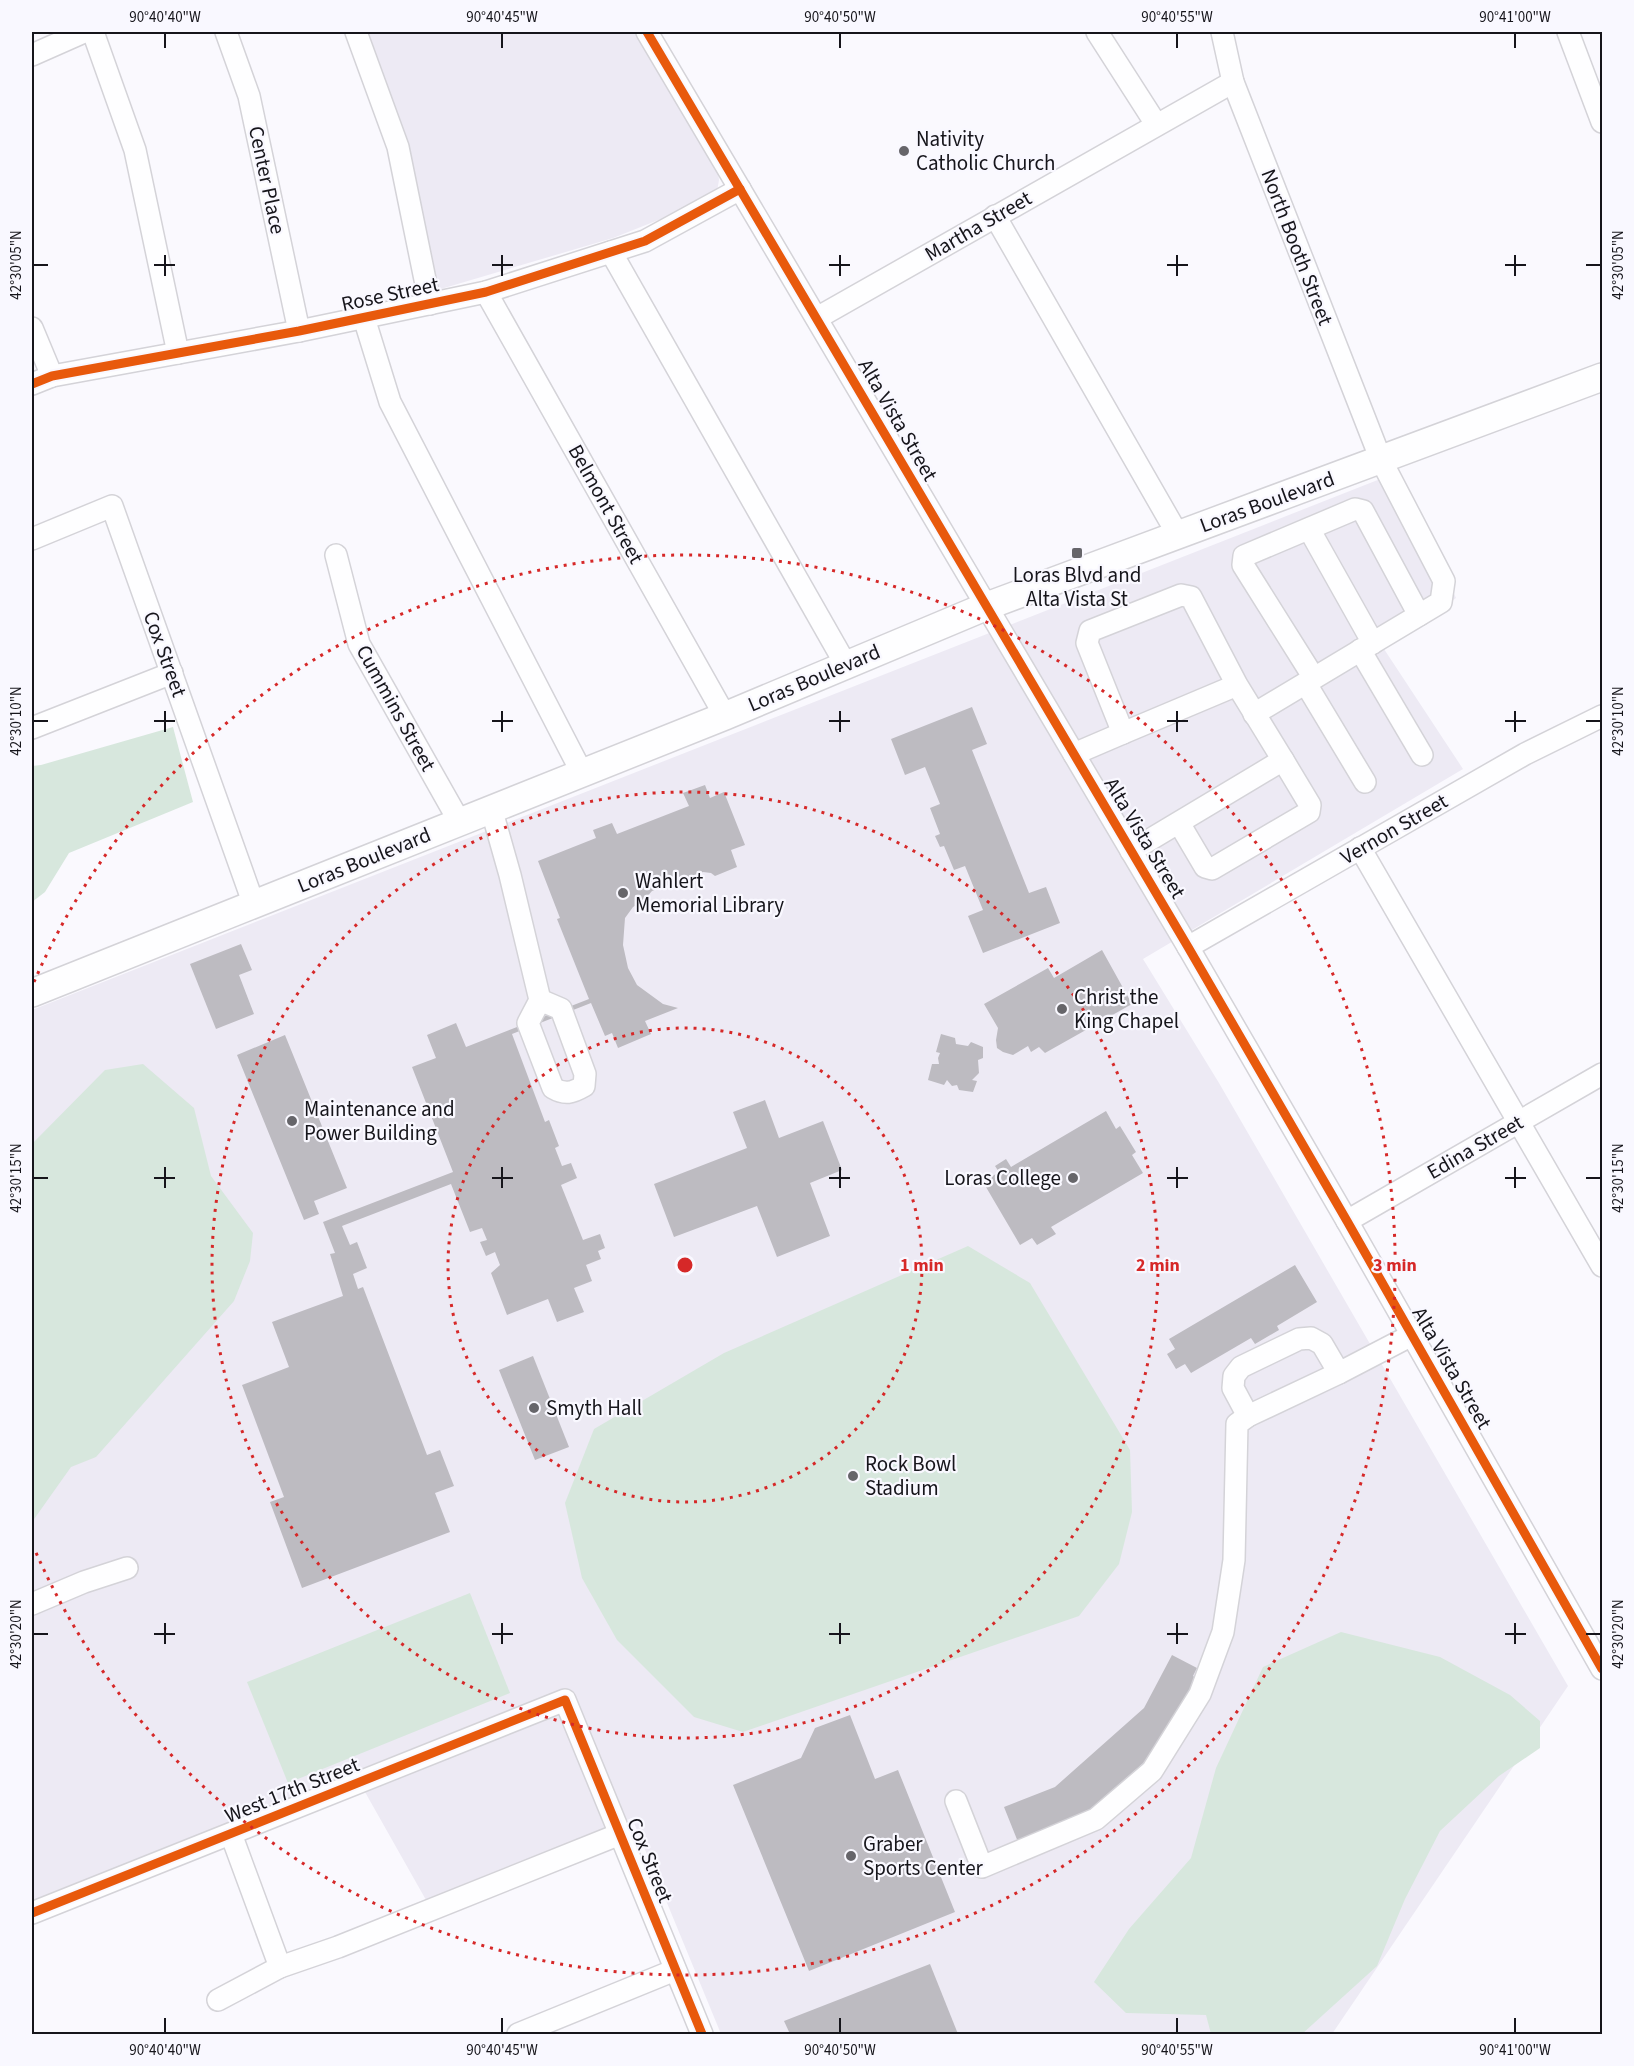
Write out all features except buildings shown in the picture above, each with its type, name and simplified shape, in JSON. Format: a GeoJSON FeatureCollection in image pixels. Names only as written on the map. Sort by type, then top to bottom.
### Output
{"type":"FeatureCollection","features":[{"type":"Feature","properties":{"kind":"main road","name":"Loras Boulevard"},"geometry":{"type":"LineString","coordinates":[[32,993],[725,716],[987,606],[1602,377]]}},
{"type":"Feature","properties":{"kind":"street"},"geometry":{"type":"LineString","coordinates":[[32,55],[84,32]]}},
{"type":"Feature","properties":{"kind":"street"},"geometry":{"type":"LineString","coordinates":[[93,32],[135,150],[178,353]]}},
{"type":"Feature","properties":{"kind":"street","name":"Center Place"},"geometry":{"type":"LineString","coordinates":[[226,32],[249,96],[299,332]]}},
{"type":"Feature","properties":{"kind":"street"},"geometry":{"type":"LineString","coordinates":[[356,32],[398,147],[430,304]]}},
{"type":"Feature","properties":{"kind":"street","name":"Alta Vista Street"},"geometry":{"type":"LineString","coordinates":[[647,32],[1188,947],[1602,1669]]}},
{"type":"Feature","properties":{"kind":"street"},"geometry":{"type":"LineString","coordinates":[[1096,32],[1156,124]]}},
{"type":"Feature","properties":{"kind":"street","name":"North Booth Street"},"geometry":{"type":"LineString","coordinates":[[1222,32],[1233,82],[1380,460],[1444,581],[1441,602],[1419,615]]}},
{"type":"Feature","properties":{"kind":"street"},"geometry":{"type":"LineString","coordinates":[[1568,32],[1602,122]]}},
{"type":"Feature","properties":{"kind":"street","name":"Martha Street"},"geometry":{"type":"LineString","coordinates":[[817,318],[1233,82]]}},
{"type":"Feature","properties":{"kind":"street","name":"Rose Street"},"geometry":{"type":"LineString","coordinates":[[32,384],[52,376],[299,332],[486,292],[645,241],[740,189]]}},
{"type":"Feature","properties":{"kind":"street"},"geometry":{"type":"LineString","coordinates":[[995,216],[1178,535]]}},
{"type":"Feature","properties":{"kind":"street"},"geometry":{"type":"LineString","coordinates":[[610,252],[846,665]]}},
{"type":"Feature","properties":{"kind":"street","name":"Belmont Street"},"geometry":{"type":"LineString","coordinates":[[486,292],[725,716]]}},
{"type":"Feature","properties":{"kind":"street"},"geometry":{"type":"LineString","coordinates":[[364,318],[390,402],[582,773]]}},
{"type":"Feature","properties":{"kind":"street"},"geometry":{"type":"LineString","coordinates":[[32,328],[52,376]]}},
{"type":"Feature","properties":{"kind":"street","name":"Cox Street"},"geometry":{"type":"LineString","coordinates":[[32,539],[112,506],[254,905]]}},
{"type":"Feature","properties":{"kind":"street"},"geometry":{"type":"LineString","coordinates":[[1254,714],[1310,681],[1366,646],[1419,615],[1363,511],[1356,510],[1244,556],[1243,565],[1310,681],[1365,782]]}},
{"type":"Feature","properties":{"kind":"street"},"geometry":{"type":"LineString","coordinates":[[1309,529],[1422,755]]}},
{"type":"Feature","properties":{"kind":"street","name":"Cummins Street"},"geometry":{"type":"LineString","coordinates":[[336,555],[359,645],[459,821]]}},
{"type":"Feature","properties":{"kind":"street"},"geometry":{"type":"LineString","coordinates":[[1123,733],[1087,643],[1090,631],[1181,595],[1191,597],[1237,685],[1310,805],[1309,812],[1212,869],[1205,867],[1179,823]]}},
{"type":"Feature","properties":{"kind":"street"},"geometry":{"type":"LineString","coordinates":[[32,728],[172,673]]}},
{"type":"Feature","properties":{"kind":"street"},"geometry":{"type":"LineString","coordinates":[[1074,754],[1237,685]]}},
{"type":"Feature","properties":{"kind":"street","name":"Vernon Street"},"geometry":{"type":"LineString","coordinates":[[1188,947],[1525,754],[1602,716]]}},
{"type":"Feature","properties":{"kind":"street"},"geometry":{"type":"LineString","coordinates":[[1131,851],[1283,760]]}},
{"type":"Feature","properties":{"kind":"street"},"geometry":{"type":"LineString","coordinates":[[491,808],[510,875],[540,1000]]}},
{"type":"Feature","properties":{"kind":"street"},"geometry":{"type":"LineString","coordinates":[[1360,849],[1520,1121],[1602,1266]]}},
{"type":"Feature","properties":{"kind":"street","name":"Edina Street"},"geometry":{"type":"LineString","coordinates":[[1347,1221],[1602,1074]]}},
{"type":"Feature","properties":{"kind":"street"},"geometry":{"type":"LineString","coordinates":[[956,1801],[982,1867],[1096,1819],[1152,1771],[1200,1694],[1223,1632],[1234,1560],[1237,1424],[1248,1416],[1412,1335]]}},
{"type":"Feature","properties":{"kind":"street"},"geometry":{"type":"LineString","coordinates":[[1248,1416],[1233,1388],[1234,1376],[1241,1367],[1299,1339],[1311,1338],[1322,1344],[1339,1373]]}},
{"type":"Feature","properties":{"kind":"street"},"geometry":{"type":"LineString","coordinates":[[32,1604],[84,1582],[127,1568]]}},
{"type":"Feature","properties":{"kind":"street","name":"Cox Street"},"geometry":{"type":"LineString","coordinates":[[565,1700],[702,2034]]}},
{"type":"Feature","properties":{"kind":"street","name":"West 17th Street"},"geometry":{"type":"LineString","coordinates":[[32,1913],[565,1700]]}},
{"type":"Feature","properties":{"kind":"street"},"geometry":{"type":"LineString","coordinates":[[231,1834],[280,1967]]}},
{"type":"Feature","properties":{"kind":"street"},"geometry":{"type":"LineString","coordinates":[[218,2001],[280,1967],[349,1942],[620,1834]]}},
{"type":"Feature","properties":{"kind":"street"},"geometry":{"type":"LineString","coordinates":[[518,2034],[675,1970]]}},
{"type":"Feature","properties":{"kind":"shaded area"},"geometry":{"type":"Polygon","coordinates":[[[368,32],[637,32],[718,172],[717,191],[712,196],[666,217],[613,238],[434,291],[387,87],[368,32]]]}},
{"type":"Feature","properties":{"kind":"shaded area","name":"Loras College"},"geometry":{"type":"Polygon","coordinates":[[[1398,472],[1456,598],[1384,649],[1463,769],[1143,959],[1219,1083],[1568,1686],[1332,2034],[721,2034],[632,1818],[426,1900],[365,1792],[231,1834],[32,1913],[32,1010],[1398,472]]]}},
{"type":"Feature","properties":{"kind":"shaded area"},"geometry":{"type":"Polygon","coordinates":[[[173,727],[193,802],[69,853],[45,892],[32,902],[32,766],[173,727]]]}},
{"type":"Feature","properties":{"kind":"shaded area"},"geometry":{"type":"Polygon","coordinates":[[[143,1064],[194,1108],[211,1176],[253,1233],[250,1261],[234,1301],[96,1457],[71,1467],[32,1522],[32,1144],[105,1070],[143,1064]]]}},
{"type":"Feature","properties":{"kind":"shaded area","name":"Rock Bowl Stadium"},"geometry":{"type":"Polygon","coordinates":[[[968,1246],[1030,1283],[1130,1450],[1132,1512],[1119,1564],[1079,1616],[743,1732],[694,1717],[617,1640],[582,1578],[565,1503],[594,1429],[724,1353],[968,1246]]]}},
{"type":"Feature","properties":{"kind":"shaded area"},"geometry":{"type":"Polygon","coordinates":[[[470,1593],[510,1693],[288,1783],[247,1682],[470,1593]]]}},
{"type":"Feature","properties":{"kind":"shaded area"},"geometry":{"type":"Polygon","coordinates":[[[1341,1632],[1440,1657],[1510,1695],[1540,1721],[1540,1748],[1499,1776],[1440,1831],[1405,1899],[1377,1966],[1302,2034],[1211,2034],[1206,2015],[1126,2013],[1094,1982],[1129,1929],[1191,1858],[1216,1768],[1263,1667],[1341,1632]]]}},
{"type":"Feature","properties":{"kind":"cycle path"},"geometry":{"type":"LineString","coordinates":[[647,32],[1188,947],[1602,1669]]}},
{"type":"Feature","properties":{"kind":"cycle path"},"geometry":{"type":"LineString","coordinates":[[32,384],[52,376],[299,331],[486,292],[645,241],[740,189]]}},
{"type":"Feature","properties":{"kind":"cycle path"},"geometry":{"type":"LineString","coordinates":[[32,1913],[565,1700],[702,2034]]}},
{"type":"Feature","properties":{"kind":"place","name":"Nativity Catholic Church"},"geometry":{"type":"Point","coordinates":[904,151]}},
{"type":"Feature","properties":{"kind":"place","name":"Loras Blvd and Alta Vista St"},"geometry":{"type":"Point","coordinates":[1077,553]}},
{"type":"Feature","properties":{"kind":"place","name":"Wahlert Memorial Library"},"geometry":{"type":"Point","coordinates":[623,893]}},
{"type":"Feature","properties":{"kind":"place","name":"Christ the King Chapel"},"geometry":{"type":"Point","coordinates":[1062,1009]}},
{"type":"Feature","properties":{"kind":"place","name":"Maintenance and Power Building"},"geometry":{"type":"Point","coordinates":[292,1121]}},
{"type":"Feature","properties":{"kind":"place","name":"Loras College"},"geometry":{"type":"Point","coordinates":[1073,1178]}},
{"type":"Feature","properties":{"kind":"place","name":"Smyth Hall"},"geometry":{"type":"Point","coordinates":[534,1408]}},
{"type":"Feature","properties":{"kind":"place","name":"Rock Bowl Stadium"},"geometry":{"type":"Point","coordinates":[853,1476]}},
{"type":"Feature","properties":{"kind":"place","name":"Graber Sports Center"},"geometry":{"type":"Point","coordinates":[851,1856]}}]}
